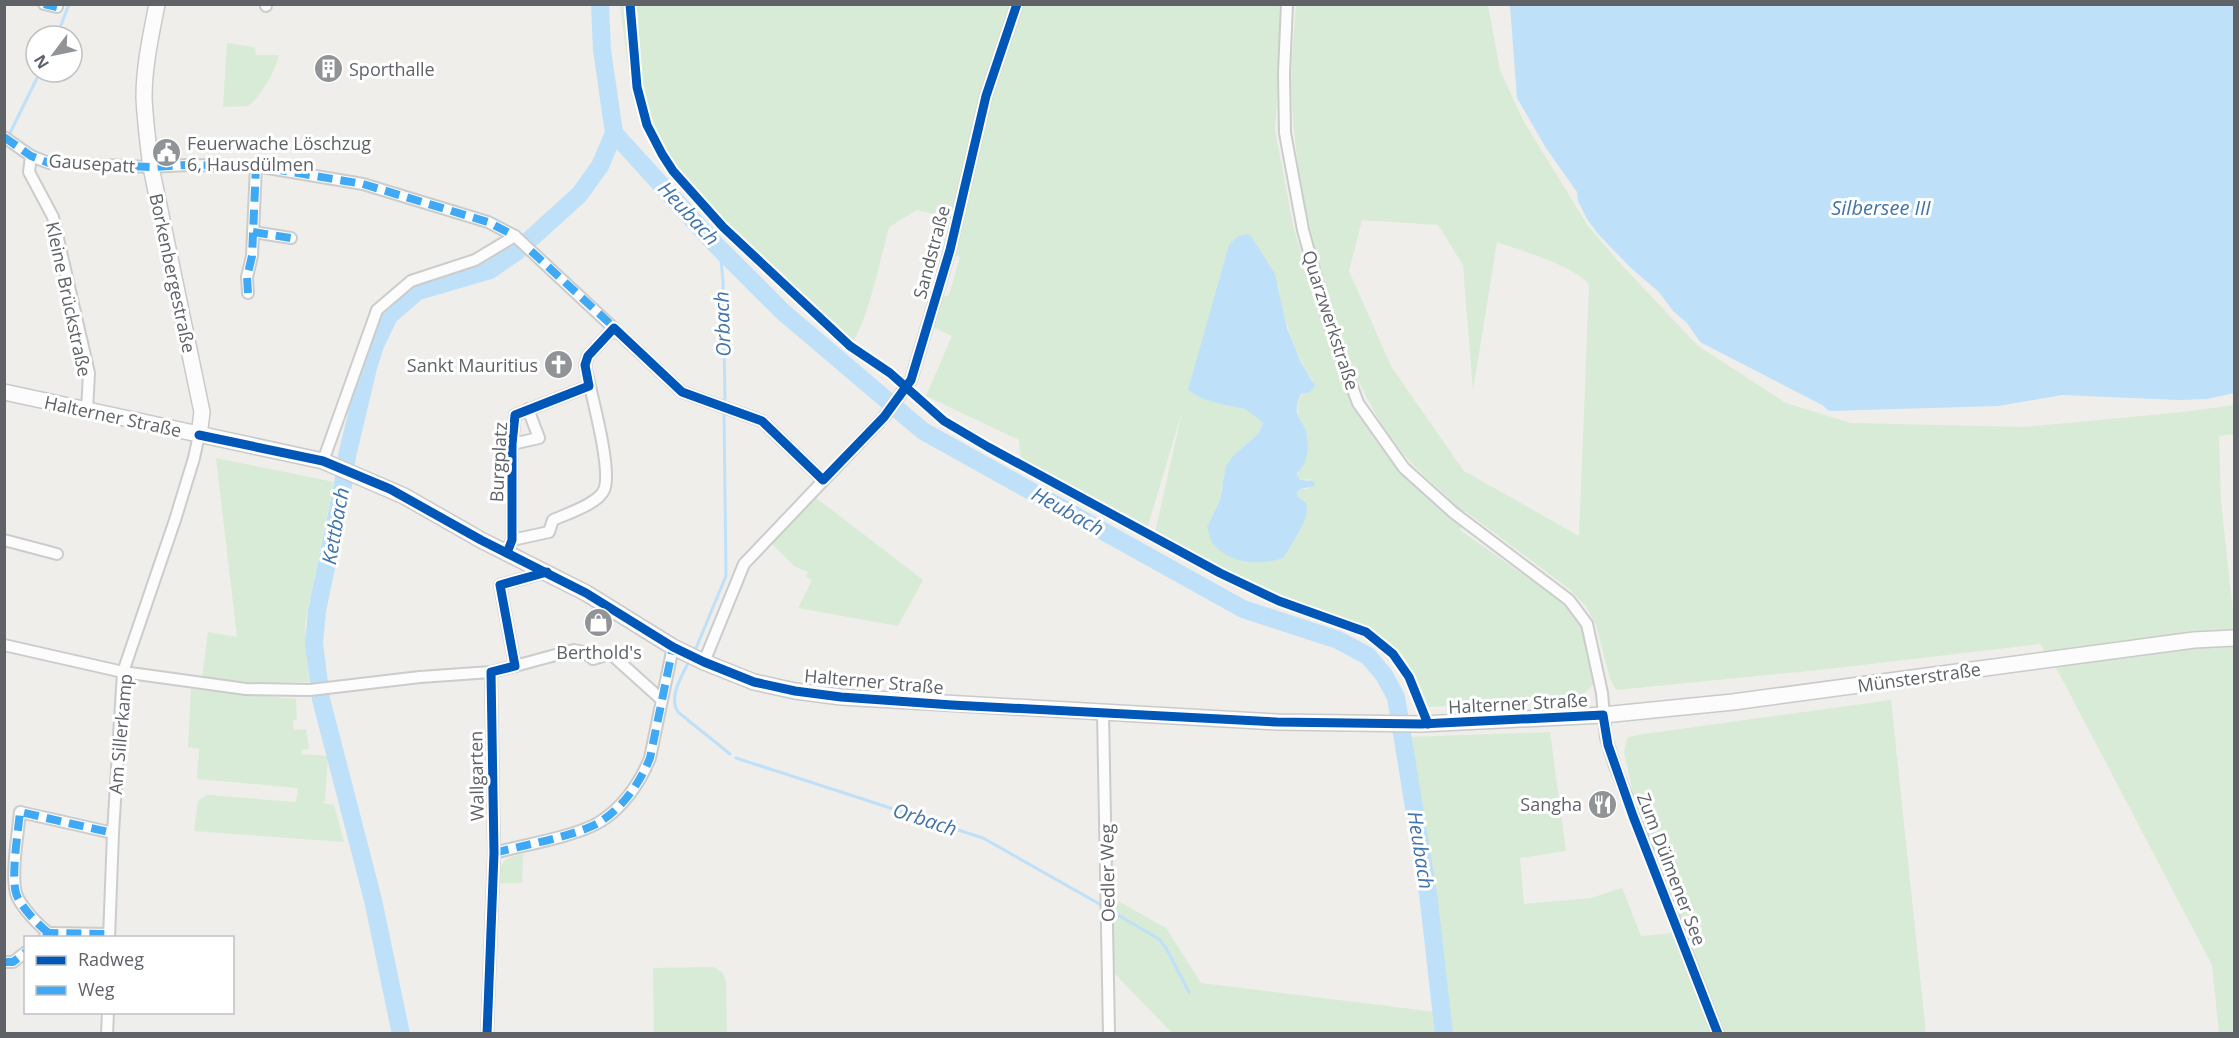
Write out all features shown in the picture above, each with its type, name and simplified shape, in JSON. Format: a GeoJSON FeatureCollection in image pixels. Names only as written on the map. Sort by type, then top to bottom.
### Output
{"type":"FeatureCollection","features":[{"type":"Feature","properties":{"kind":"main road","name":"Borkenbergestraße"},"geometry":{"type":"LineString","coordinates":[[157,4],[144,96],[151,167],[202,412],[199,435]]}},
{"type":"Feature","properties":{"kind":"main road","name":"Halterner Straße"},"geometry":{"type":"LineString","coordinates":[[4,392],[328,463],[404,496],[481,540],[509,546],[547,572],[690,655],[754,682],[795,691],[829,696],[1277,722],[1421,724],[1603,715]]}},
{"type":"Feature","properties":{"kind":"main road","name":"Münsterstraße"},"geometry":{"type":"LineString","coordinates":[[1603,715],[1733,702],[2194,640],[2235,638]]}},
{"type":"Feature","properties":{"kind":"street"},"geometry":{"type":"LineString","coordinates":[[44,4],[57,7]]}},
{"type":"Feature","properties":{"kind":"street","name":"Sandstraße"},"geometry":{"type":"LineString","coordinates":[[690,655],[744,564],[884,417],[911,380],[947,261],[986,96],[1017,4]]}},
{"type":"Feature","properties":{"kind":"street","name":"Quarzwerkstraße"},"geometry":{"type":"LineString","coordinates":[[1287,4],[1284,73],[1285,133],[1303,230],[1328,321],[1358,403],[1404,468],[1454,513],[1569,600],[1587,624],[1602,693],[1603,715]]}},
{"type":"Feature","properties":{"kind":"street","name":"Gausepatt"},"geometry":{"type":"LineString","coordinates":[[9,140],[31,156],[49,164],[151,167],[256,166],[363,184],[488,222],[517,238],[682,392],[762,421],[822,480]]}},
{"type":"Feature","properties":{"kind":"street","name":"Kleine Brückstraße"},"geometry":{"type":"LineString","coordinates":[[31,156],[29,172],[53,217],[88,373],[87,411]]}},
{"type":"Feature","properties":{"kind":"street"},"geometry":{"type":"LineString","coordinates":[[248,292],[247,277],[252,256],[256,166]]}},
{"type":"Feature","properties":{"kind":"street"},"geometry":{"type":"LineString","coordinates":[[253,232],[291,238]]}},
{"type":"Feature","properties":{"kind":"street"},"geometry":{"type":"LineString","coordinates":[[328,463],[377,310],[411,281],[475,260],[517,238]]}},
{"type":"Feature","properties":{"kind":"street"},"geometry":{"type":"LineString","coordinates":[[509,546],[549,532],[553,520],[596,500],[605,489],[606,463],[585,365],[588,356],[614,328]]}},
{"type":"Feature","properties":{"kind":"street","name":"Burgplatz"},"geometry":{"type":"LineString","coordinates":[[509,546],[515,415],[589,386]]}},
{"type":"Feature","properties":{"kind":"street","name":"Burgplatz"},"geometry":{"type":"LineString","coordinates":[[512,444],[539,438],[528,409]]}},
{"type":"Feature","properties":{"kind":"street","name":"Am Sillerkamp"},"geometry":{"type":"LineString","coordinates":[[109,936],[123,672],[175,520],[199,435]]}},
{"type":"Feature","properties":{"kind":"street"},"geometry":{"type":"LineString","coordinates":[[4,540],[57,554]]}},
{"type":"Feature","properties":{"kind":"street"},"geometry":{"type":"LineString","coordinates":[[515,666],[500,585],[547,572]]}},
{"type":"Feature","properties":{"kind":"street"},"geometry":{"type":"LineString","coordinates":[[4,645],[123,672],[246,689],[310,690],[420,676],[491,672],[574,650],[584,652],[592,659],[612,655],[662,700]]}},
{"type":"Feature","properties":{"kind":"street"},"geometry":{"type":"LineString","coordinates":[[494,852],[582,830],[599,823],[617,808],[643,776],[650,758],[662,700],[690,655]]}},
{"type":"Feature","properties":{"kind":"street","name":"Wallgarten"},"geometry":{"type":"LineString","coordinates":[[487,1034],[494,852],[491,672]]}},
{"type":"Feature","properties":{"kind":"street","name":"Oedler Weg"},"geometry":{"type":"LineString","coordinates":[[1103,713],[1109,1034]]}},
{"type":"Feature","properties":{"kind":"street","name":"Zum Dülmener See"},"geometry":{"type":"LineString","coordinates":[[1603,715],[1608,745],[1625,796],[1718,1034]]}},
{"type":"Feature","properties":{"kind":"street"},"geometry":{"type":"LineString","coordinates":[[109,936],[47,935],[16,894],[15,858],[20,812],[113,833]]}},
{"type":"Feature","properties":{"kind":"street"},"geometry":{"type":"LineString","coordinates":[[4,962],[13,962],[24,954]]}},
{"type":"Feature","properties":{"kind":"street"},"geometry":{"type":"LineString","coordinates":[[108,1014],[108,1034]]}},
{"type":"Feature","properties":{"kind":"green space"},"geometry":{"type":"Polygon","coordinates":[[[620,5],[1284,5],[1275,130],[1293,225],[1312,291],[1356,405],[1446,509],[1448,497],[1406,457],[1373,408],[1353,369],[1336,325],[1310,231],[1301,184],[1292,100],[1292,52],[1296,5],[1488,5],[1500,70],[1523,120],[1588,226],[1698,346],[1786,403],[1851,423],[2025,427],[2234,405],[2234,434],[2219,436],[2221,501],[2233,613],[2234,608],[2234,1033],[2219,1033],[2212,965],[2060,675],[2040,644],[1828,669],[1616,690],[1610,679],[1596,625],[1586,606],[1568,588],[1465,511],[1460,530],[1568,606],[1583,626],[1594,684],[1577,700],[1426,707],[1403,661],[1376,634],[1365,627],[1255,586],[1155,533],[1182,412],[1147,529],[1021,459],[1019,440],[926,396],[952,336],[933,327],[940,298],[949,295],[960,257],[955,255],[970,196],[962,199],[957,220],[917,210],[889,227],[869,304],[851,344],[725,226],[674,170],[632,98],[620,5]],[[1362,220],[1349,271],[1392,368],[1464,471],[1579,536],[1589,285],[1561,265],[1497,242],[1473,391],[1463,265],[1438,225],[1362,220]],[[1278,284],[1201,398],[1245,409],[1263,423],[1259,433],[1234,455],[1221,489],[1220,500],[1207,527],[1283,558],[1300,531],[1306,516],[1305,501],[1297,496],[1297,492],[1300,489],[1308,489],[1311,479],[1300,480],[1297,477],[1300,420],[1298,403],[1313,381],[1290,335],[1278,284]]]}},
{"type":"Feature","properties":{"kind":"green space"},"geometry":{"type":"Polygon","coordinates":[[[227,43],[254,47],[256,55],[279,55],[267,83],[248,106],[223,107],[227,43]]]}},
{"type":"Feature","properties":{"kind":"green space"},"geometry":{"type":"Polygon","coordinates":[[[216,458],[334,482],[305,623],[309,682],[240,684],[202,679],[208,632],[237,637],[216,458]]]}},
{"type":"Feature","properties":{"kind":"green space"},"geometry":{"type":"Polygon","coordinates":[[[815,497],[923,580],[898,626],[798,608],[812,580],[806,577],[808,572],[794,566],[771,543],[815,497]]]}},
{"type":"Feature","properties":{"kind":"green space"},"geometry":{"type":"Polygon","coordinates":[[[191,689],[296,699],[297,719],[293,720],[294,730],[306,729],[309,749],[302,750],[301,754],[328,756],[325,801],[322,803],[334,805],[344,842],[194,831],[198,801],[207,795],[296,802],[298,788],[197,779],[199,749],[188,747],[191,689]]]}},
{"type":"Feature","properties":{"kind":"green space"},"geometry":{"type":"Polygon","coordinates":[[[1891,700],[1926,1033],[1450,1033],[1434,884],[1409,737],[1550,732],[1566,851],[1520,858],[1524,904],[1591,898],[1622,888],[1641,936],[1672,933],[1682,928],[1636,806],[1624,752],[1627,738],[1891,700]]]}},
{"type":"Feature","properties":{"kind":"green space"},"geometry":{"type":"Polygon","coordinates":[[[523,854],[522,883],[499,883],[501,865],[506,860],[523,854]]]}},
{"type":"Feature","properties":{"kind":"green space"},"geometry":{"type":"Polygon","coordinates":[[[1111,897],[1166,928],[1201,983],[1436,1012],[1438,1033],[1172,1033],[1114,973],[1111,897]]]}},
{"type":"Feature","properties":{"kind":"green space"},"geometry":{"type":"Polygon","coordinates":[[[713,967],[722,972],[726,981],[727,1033],[654,1033],[653,968],[713,967]]]}},
{"type":"Feature","properties":{"kind":"water","name":"Silbersee III"},"geometry":{"type":"Polygon","coordinates":[[[1510,5],[2234,5],[2234,393],[2207,399],[2179,400],[2062,395],[1998,406],[1829,411],[1822,405],[1700,342],[1687,323],[1673,311],[1659,292],[1631,268],[1598,234],[1578,201],[1577,192],[1546,148],[1517,98],[1510,5]]]}},
{"type":"Feature","properties":{"kind":"water"},"geometry":{"type":"Polygon","coordinates":[[[1247,234],[1251,236],[1275,274],[1287,328],[1301,362],[1315,386],[1310,392],[1301,394],[1298,403],[1298,415],[1306,431],[1308,448],[1306,459],[1297,472],[1297,476],[1300,480],[1314,481],[1315,486],[1300,489],[1297,492],[1297,496],[1305,502],[1307,507],[1304,522],[1291,546],[1283,558],[1266,562],[1247,562],[1229,556],[1213,543],[1207,527],[1220,500],[1226,466],[1234,455],[1259,433],[1263,423],[1245,409],[1201,398],[1188,390],[1229,245],[1237,237],[1247,234]]]}},
{"type":"Feature","properties":{"kind":"waterway"},"geometry":{"type":"LineString","coordinates":[[62,24],[69,4]]}},
{"type":"Feature","properties":{"kind":"waterway","name":"Heubach"},"geometry":{"type":"LineString","coordinates":[[600,4],[602,50],[614,133],[712,241],[783,312],[923,431],[1243,609],[1338,640],[1368,656],[1384,675],[1396,697],[1428,893],[1444,1034]]}},
{"type":"Feature","properties":{"kind":"waterway"},"geometry":{"type":"LineString","coordinates":[[9,135],[34,84]]}},
{"type":"Feature","properties":{"kind":"waterway","name":"Kettbach"},"geometry":{"type":"LineString","coordinates":[[401,1034],[373,900],[321,699],[314,643],[317,611],[347,456],[368,368],[375,345],[389,316],[418,291],[490,270],[516,252],[579,195],[600,166],[614,133]]}},
{"type":"Feature","properties":{"kind":"waterway","name":"Orbach"},"geometry":{"type":"LineString","coordinates":[[720,249],[723,281],[725,399]]}},
{"type":"Feature","properties":{"kind":"waterway","name":"Orbach"},"geometry":{"type":"LineString","coordinates":[[694,653],[726,576],[724,412]]}},
{"type":"Feature","properties":{"kind":"waterway","name":"Orbach"},"geometry":{"type":"LineString","coordinates":[[689,661],[677,686],[675,706],[678,712],[730,754]]}},
{"type":"Feature","properties":{"kind":"waterway","name":"Orbach"},"geometry":{"type":"LineString","coordinates":[[736,758],[983,838],[1103,906]]}},
{"type":"Feature","properties":{"kind":"waterway","name":"Orbach"},"geometry":{"type":"LineString","coordinates":[[1116,914],[1159,939],[1189,992]]}},
{"type":"Feature","properties":{"kind":"marked path"},"geometry":{"type":"LineString","coordinates":[[44,4],[57,7]]}},
{"type":"Feature","properties":{"kind":"marked path"},"geometry":{"type":"LineString","coordinates":[[4,137],[31,156],[49,163],[151,167],[256,166],[363,184],[488,222],[515,236]]}},
{"type":"Feature","properties":{"kind":"marked path"},"geometry":{"type":"LineString","coordinates":[[248,293],[247,277],[252,256],[256,166]]}},
{"type":"Feature","properties":{"kind":"marked path"},"geometry":{"type":"LineString","coordinates":[[253,232],[291,238]]}},
{"type":"Feature","properties":{"kind":"marked path"},"geometry":{"type":"LineString","coordinates":[[531,251],[618,331]]}},
{"type":"Feature","properties":{"kind":"marked path"},"geometry":{"type":"LineString","coordinates":[[494,853],[562,837],[588,828],[607,817],[622,803],[641,777],[650,758],[673,647]]}},
{"type":"Feature","properties":{"kind":"marked path"},"geometry":{"type":"LineString","coordinates":[[49,933],[30,915],[16,893],[15,865],[20,812],[113,833]]}},
{"type":"Feature","properties":{"kind":"marked path"},"geometry":{"type":"LineString","coordinates":[[46,936],[49,933],[109,934]]}},
{"type":"Feature","properties":{"kind":"marked path"},"geometry":{"type":"LineString","coordinates":[[4,962],[13,962],[24,954]]}},
{"type":"Feature","properties":{"kind":"cycle path"},"geometry":{"type":"LineString","coordinates":[[630,4],[637,87],[647,125],[662,154],[673,171],[723,227],[850,346],[890,373],[944,421],[988,447],[1220,573],[1279,601],[1366,632],[1393,654],[1409,677],[1428,724]]}},
{"type":"Feature","properties":{"kind":"cycle path"},"geometry":{"type":"LineString","coordinates":[[507,553],[512,540],[512,444],[515,415],[589,386],[585,365],[588,356],[614,328],[682,392],[762,421],[823,480],[884,417],[911,380],[950,250],[986,96],[1017,4]]}},
{"type":"Feature","properties":{"kind":"cycle path"},"geometry":{"type":"LineString","coordinates":[[199,435],[323,461],[390,489],[481,540],[586,593],[673,647],[754,682],[795,691],[841,697],[952,705],[1277,722],[1421,724],[1603,715],[1608,745],[1633,816],[1718,1034]]}},
{"type":"Feature","properties":{"kind":"cycle path"},"geometry":{"type":"LineString","coordinates":[[487,1034],[494,853],[491,672],[515,666],[500,585],[547,572]]}},
{"type":"Feature","properties":{"kind":"place","name":"Sporthalle"},"geometry":{"type":"Point","coordinates":[328,69]}},
{"type":"Feature","properties":{"kind":"place","name":"Feuerwache Löschzug 6, Hausdülmen"},"geometry":{"type":"Point","coordinates":[166,153]}},
{"type":"Feature","properties":{"kind":"place","name":"Sankt Mauritius"},"geometry":{"type":"Point","coordinates":[559,365]}},
{"type":"Feature","properties":{"kind":"place","name":"Berthold's"},"geometry":{"type":"Point","coordinates":[599,623]}},
{"type":"Feature","properties":{"kind":"place","name":"Sangha"},"geometry":{"type":"Point","coordinates":[1603,804]}}]}
